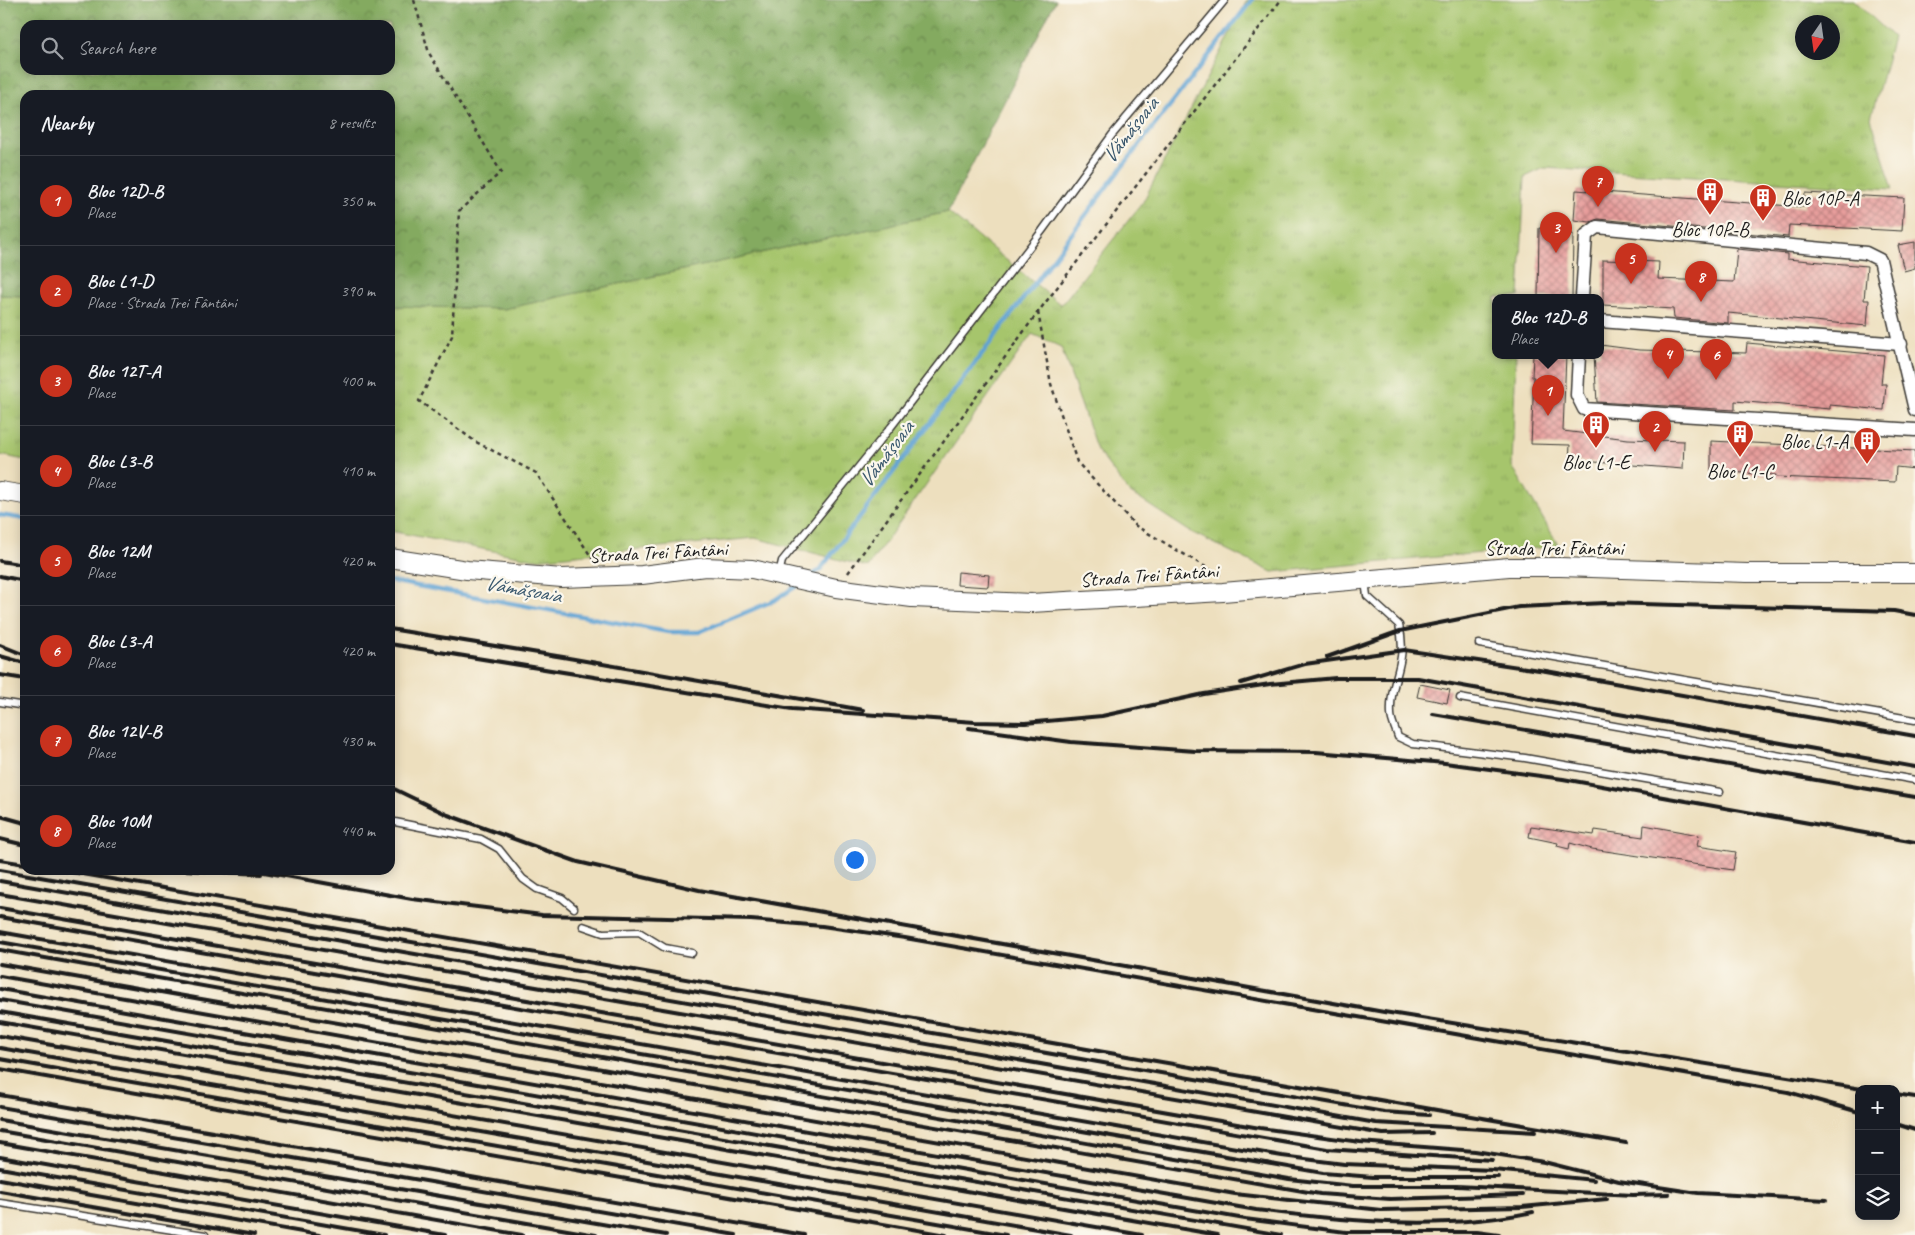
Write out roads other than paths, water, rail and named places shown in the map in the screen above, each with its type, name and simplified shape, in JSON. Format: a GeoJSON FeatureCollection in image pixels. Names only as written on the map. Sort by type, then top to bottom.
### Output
{"type":"FeatureCollection","features":[{"type":"Feature","properties":{"kind":"main road"},"geometry":{"type":"LineString","coordinates":[[0,491],[20,494]]}},
{"type":"Feature","properties":{"kind":"main road","name":"Strada Trei Fântâni"},"geometry":{"type":"LineString","coordinates":[[395,559],[524,577],[597,578],[642,575],[705,567],[752,569],[836,588],[912,598],[1031,603],[1223,592],[1509,567],[1747,573],[1915,573]]}},
{"type":"Feature","properties":{"kind":"street"},"geometry":{"type":"LineString","coordinates":[[1582,294],[1586,235],[1597,227],[1866,253],[1880,260],[1915,410]]}},
{"type":"Feature","properties":{"kind":"street"},"geometry":{"type":"LineString","coordinates":[[1604,321],[1900,344]]}},
{"type":"Feature","properties":{"kind":"street"},"geometry":{"type":"LineString","coordinates":[[1579,359],[1577,395],[1584,409],[1915,430]]}},
{"type":"Feature","properties":{"kind":"lane"},"geometry":{"type":"LineString","coordinates":[[783,575],[782,561],[891,427],[1042,231],[1112,134],[1225,0]]}},
{"type":"Feature","properties":{"kind":"lane"},"geometry":{"type":"LineString","coordinates":[[1365,580],[1367,596],[1398,625],[1404,650],[1392,698],[1391,715],[1398,737],[1413,744],[1525,758],[1720,792]]}},
{"type":"Feature","properties":{"kind":"lane"},"geometry":{"type":"LineString","coordinates":[[1480,644],[1915,720]]}},
{"type":"Feature","properties":{"kind":"lane"},"geometry":{"type":"LineString","coordinates":[[1460,698],[1915,780]]}},
{"type":"Feature","properties":{"kind":"lane"},"geometry":{"type":"LineString","coordinates":[[0,702],[20,705]]}},
{"type":"Feature","properties":{"kind":"lane"},"geometry":{"type":"LineString","coordinates":[[395,822],[481,839],[499,849],[524,880],[537,889],[562,898],[574,908]]}},
{"type":"Feature","properties":{"kind":"lane"},"geometry":{"type":"LineString","coordinates":[[583,926],[603,933],[639,932],[665,948],[692,953]]}},
{"type":"Feature","properties":{"kind":"lane"},"geometry":{"type":"LineString","coordinates":[[0,1203],[205,1235]]}},
{"type":"Feature","properties":{"kind":"waterway","name":"Vămășoaia"},"geometry":{"type":"LineString","coordinates":[[811,576],[820,570],[1109,184],[1252,0]]}},
{"type":"Feature","properties":{"kind":"waterway","name":"Vămășoaia"},"geometry":{"type":"LineString","coordinates":[[0,515],[20,518]]}},
{"type":"Feature","properties":{"kind":"waterway","name":"Vămășoaia"},"geometry":{"type":"LineString","coordinates":[[395,582],[668,632],[699,632],[775,600],[798,585]]}},
{"type":"Feature","properties":{"kind":"railway"},"geometry":{"type":"LineString","coordinates":[[0,561],[20,564]]}},
{"type":"Feature","properties":{"kind":"railway"},"geometry":{"type":"LineString","coordinates":[[0,576],[20,580]]}},
{"type":"Feature","properties":{"kind":"railway"},"geometry":{"type":"LineString","coordinates":[[1327,657],[1400,631],[1519,607],[1605,603],[1894,611],[1915,615]]}},
{"type":"Feature","properties":{"kind":"railway"},"geometry":{"type":"LineString","coordinates":[[395,630],[563,657],[863,710]]}},
{"type":"Feature","properties":{"kind":"railway"},"geometry":{"type":"LineString","coordinates":[[0,645],[20,653]]}},
{"type":"Feature","properties":{"kind":"railway"},"geometry":{"type":"LineString","coordinates":[[395,645],[792,709],[975,722],[1025,723],[1102,716],[1204,694],[1270,684],[1336,678],[1418,678],[1915,767]]}},
{"type":"Feature","properties":{"kind":"railway"},"geometry":{"type":"LineString","coordinates":[[1241,683],[1305,664],[1404,650],[1546,671],[1915,736]]}},
{"type":"Feature","properties":{"kind":"railway"},"geometry":{"type":"LineString","coordinates":[[0,656],[20,662]]}},
{"type":"Feature","properties":{"kind":"railway"},"geometry":{"type":"LineString","coordinates":[[0,675],[20,678]]}},
{"type":"Feature","properties":{"kind":"railway"},"geometry":{"type":"LineString","coordinates":[[1433,714],[1915,797]]}},
{"type":"Feature","properties":{"kind":"railway"},"geometry":{"type":"LineString","coordinates":[[969,728],[1071,742],[1195,751],[1316,752],[1445,763],[1563,779],[1915,842]]}},
{"type":"Feature","properties":{"kind":"railway"},"geometry":{"type":"LineString","coordinates":[[395,789],[448,815],[578,862],[699,890],[1384,1012],[1855,1088]]}},
{"type":"Feature","properties":{"kind":"railway"},"geometry":{"type":"LineString","coordinates":[[0,816],[20,822]]}},
{"type":"Feature","properties":{"kind":"railway"},"geometry":{"type":"LineString","coordinates":[[0,839],[20,844]]}},
{"type":"Feature","properties":{"kind":"railway"},"geometry":{"type":"LineString","coordinates":[[0,860],[20,863]]}},
{"type":"Feature","properties":{"kind":"railway"},"geometry":{"type":"LineString","coordinates":[[0,870],[20,873]]}},
{"type":"Feature","properties":{"kind":"railway"},"geometry":{"type":"LineString","coordinates":[[29,875],[1384,1112],[1429,1115]]}},
{"type":"Feature","properties":{"kind":"railway"},"geometry":{"type":"LineString","coordinates":[[89,875],[1626,1143]]}},
{"type":"Feature","properties":{"kind":"railway"},"geometry":{"type":"LineString","coordinates":[[280,875],[412,899],[542,915],[751,920],[822,926],[905,938],[1788,1092],[1855,1111]]}},
{"type":"Feature","properties":{"kind":"railway"},"geometry":{"type":"LineString","coordinates":[[0,881],[1376,1123],[1535,1132]]}},
{"type":"Feature","properties":{"kind":"railway"},"geometry":{"type":"LineString","coordinates":[[0,894],[1383,1134],[1432,1133]]}},
{"type":"Feature","properties":{"kind":"railway"},"geometry":{"type":"LineString","coordinates":[[0,908],[1260,1128],[1360,1142],[1475,1151],[1544,1162],[1619,1181],[1698,1193],[1826,1200]]}},
{"type":"Feature","properties":{"kind":"railway"},"geometry":{"type":"LineString","coordinates":[[0,917],[1327,1149],[1492,1160]]}},
{"type":"Feature","properties":{"kind":"railway"},"geometry":{"type":"LineString","coordinates":[[0,932],[1282,1156],[1344,1164],[1493,1170],[1594,1180]]}},
{"type":"Feature","properties":{"kind":"railway"},"geometry":{"type":"LineString","coordinates":[[0,942],[1323,1173],[1373,1177],[1498,1177]]}},
{"type":"Feature","properties":{"kind":"railway"},"geometry":{"type":"LineString","coordinates":[[0,950],[1289,1179],[1353,1186],[1457,1186],[1633,1195],[1669,1194]]}},
{"type":"Feature","properties":{"kind":"railway"},"geometry":{"type":"LineString","coordinates":[[0,964],[1320,1194],[1390,1199],[1523,1195]]}},
{"type":"Feature","properties":{"kind":"railway"},"geometry":{"type":"LineString","coordinates":[[0,976],[1235,1194],[1381,1210],[1522,1207],[1607,1199]]}},
{"type":"Feature","properties":{"kind":"railway"},"geometry":{"type":"LineString","coordinates":[[0,989],[1256,1210],[1325,1218],[1429,1223],[1499,1218],[1533,1212]]}},
{"type":"Feature","properties":{"kind":"railway"},"geometry":{"type":"LineString","coordinates":[[0,1000],[1245,1219],[1346,1232],[1477,1232],[1499,1235]]}},
{"type":"Feature","properties":{"kind":"railway"},"geometry":{"type":"LineString","coordinates":[[0,1012],[1281,1235]]}},
{"type":"Feature","properties":{"kind":"railway"},"geometry":{"type":"LineString","coordinates":[[0,1022],[1218,1235]]}},
{"type":"Feature","properties":{"kind":"railway"},"geometry":{"type":"LineString","coordinates":[[0,1036],[1142,1235]]}},
{"type":"Feature","properties":{"kind":"railway"},"geometry":{"type":"LineString","coordinates":[[0,1048],[1071,1235]]}},
{"type":"Feature","properties":{"kind":"railway"},"geometry":{"type":"LineString","coordinates":[[0,1059],[1006,1235]]}},
{"type":"Feature","properties":{"kind":"railway"},"geometry":{"type":"LineString","coordinates":[[0,1069],[946,1235]]}},
{"type":"Feature","properties":{"kind":"railway"},"geometry":{"type":"LineString","coordinates":[[0,1095],[804,1235]]}},
{"type":"Feature","properties":{"kind":"railway"},"geometry":{"type":"LineString","coordinates":[[1900,1095],[1915,1097]]}},
{"type":"Feature","properties":{"kind":"railway"},"geometry":{"type":"LineString","coordinates":[[0,1107],[736,1235]]}},
{"type":"Feature","properties":{"kind":"railway"},"geometry":{"type":"LineString","coordinates":[[0,1120],[666,1235]]}},
{"type":"Feature","properties":{"kind":"railway"},"geometry":{"type":"LineString","coordinates":[[1900,1125],[1915,1130]]}},
{"type":"Feature","properties":{"kind":"railway"},"geometry":{"type":"LineString","coordinates":[[0,1131],[596,1235]]}},
{"type":"Feature","properties":{"kind":"railway"},"geometry":{"type":"LineString","coordinates":[[0,1143],[522,1235]]}},
{"type":"Feature","properties":{"kind":"railway"},"geometry":{"type":"LineString","coordinates":[[0,1157],[445,1235]]}},
{"type":"Feature","properties":{"kind":"railway"},"geometry":{"type":"LineString","coordinates":[[0,1168],[384,1235]]}},
{"type":"Feature","properties":{"kind":"railway"},"geometry":{"type":"LineString","coordinates":[[0,1179],[319,1235]]}},
{"type":"Feature","properties":{"kind":"railway"},"geometry":{"type":"LineString","coordinates":[[0,1191],[254,1235]]}},
{"type":"Feature","properties":{"kind":"place","name":"Bloc 12V-B"},"geometry":{"type":"Point","coordinates":[1598,207]}},
{"type":"Feature","properties":{"kind":"place","name":"Bloc 10P-B"},"geometry":{"type":"Point","coordinates":[1710,216]}},
{"type":"Feature","properties":{"kind":"place","name":"Bloc 10P-A"},"geometry":{"type":"Point","coordinates":[1763,222]}},
{"type":"Feature","properties":{"kind":"place","name":"Bloc 12T-A"},"geometry":{"type":"Point","coordinates":[1556,253]}},
{"type":"Feature","properties":{"kind":"place","name":"Bloc 12M"},"geometry":{"type":"Point","coordinates":[1631,284]}},
{"type":"Feature","properties":{"kind":"place","name":"Bloc 10M"},"geometry":{"type":"Point","coordinates":[1701,302]}},
{"type":"Feature","properties":{"kind":"place","name":"Bloc L3-B"},"geometry":{"type":"Point","coordinates":[1668,379]}},
{"type":"Feature","properties":{"kind":"place","name":"Bloc L3-A"},"geometry":{"type":"Point","coordinates":[1716,380]}},
{"type":"Feature","properties":{"kind":"place","name":"Bloc 12D-B"},"geometry":{"type":"Point","coordinates":[1548,416]}},
{"type":"Feature","properties":{"kind":"place","name":"Bloc L1-E"},"geometry":{"type":"Point","coordinates":[1596,449]}},
{"type":"Feature","properties":{"kind":"place","name":"Bloc L1-D"},"geometry":{"type":"Point","coordinates":[1655,452]}},
{"type":"Feature","properties":{"kind":"place","name":"Bloc L1-C"},"geometry":{"type":"Point","coordinates":[1740,458]}},
{"type":"Feature","properties":{"kind":"place","name":"Bloc L1-A"},"geometry":{"type":"Point","coordinates":[1867,465]}}]}
